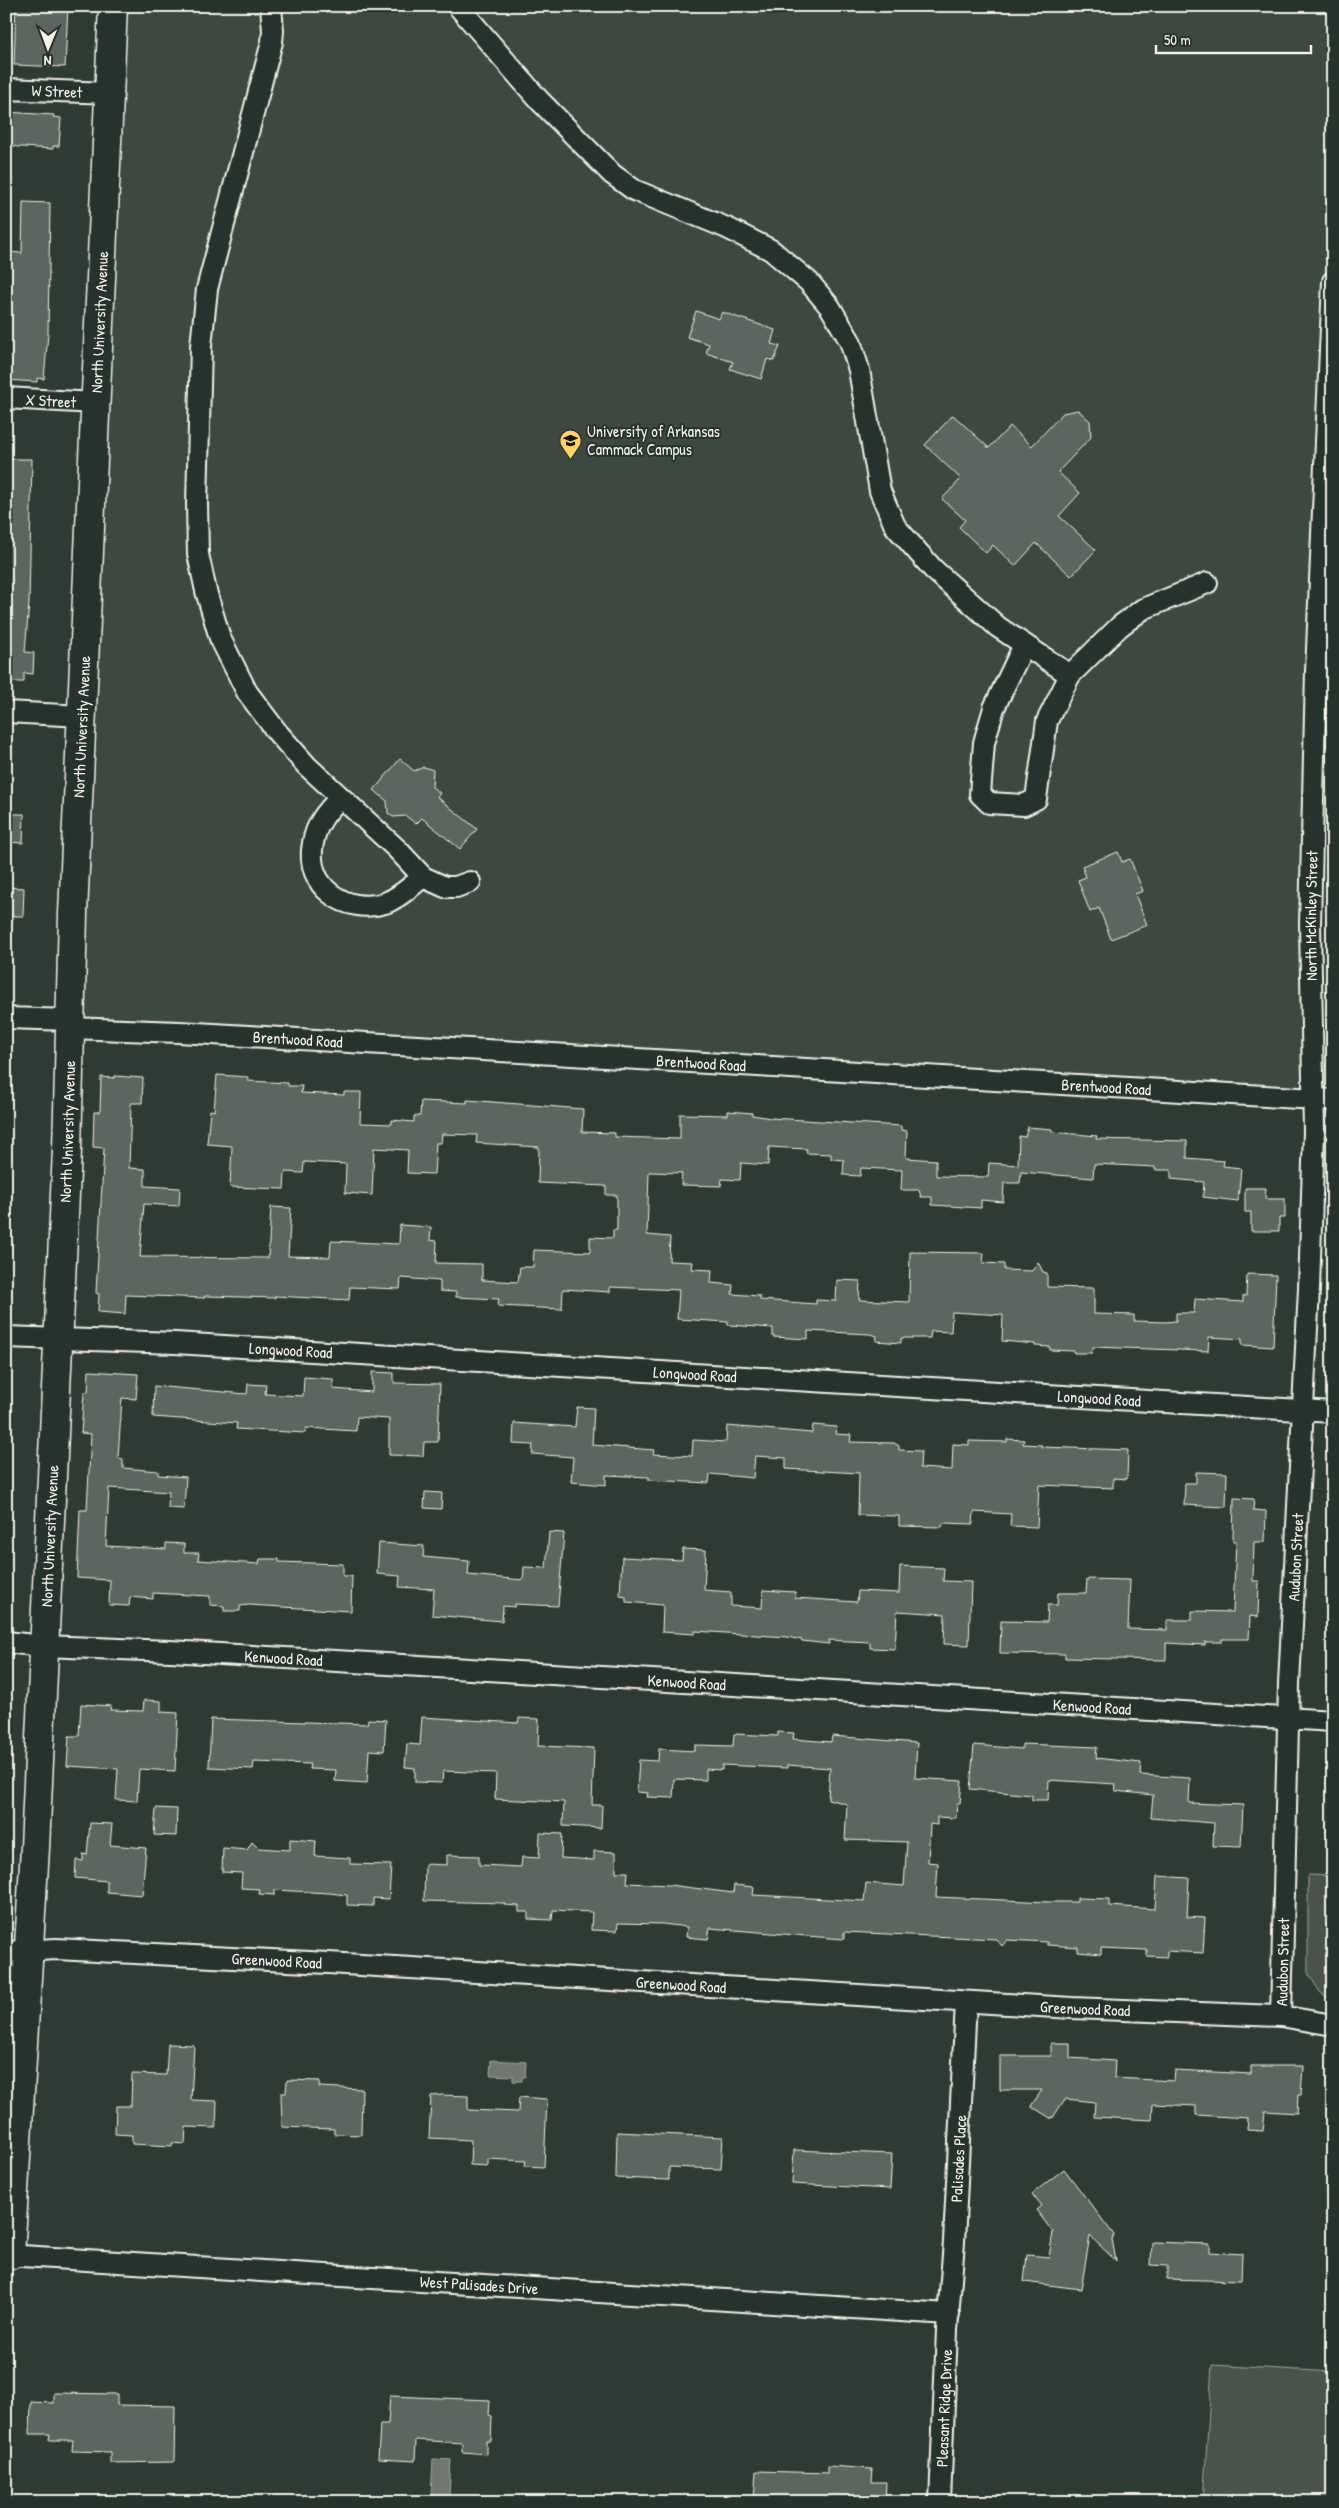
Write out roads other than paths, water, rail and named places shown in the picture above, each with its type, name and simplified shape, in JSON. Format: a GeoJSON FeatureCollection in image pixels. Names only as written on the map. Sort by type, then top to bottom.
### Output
{"type":"FeatureCollection","features":[{"type":"Feature","properties":{"kind":"street","name":"North University Avenue"},"geometry":{"type":"LineString","coordinates":[[8,2255],[18,1951],[43,1646],[67,1150],[82,716],[113,6]]}},
{"type":"Feature","properties":{"kind":"street"},"geometry":{"type":"LineString","coordinates":[[271,6],[272,42],[207,289],[200,383],[198,554],[206,591],[220,638],[247,692],[277,732],[340,798],[379,832],[423,877],[445,887],[456,887],[470,882]]}},
{"type":"Feature","properties":{"kind":"street"},"geometry":{"type":"LineString","coordinates":[[458,6],[539,100],[612,174],[634,190],[657,202],[689,212],[750,239],[790,264],[809,282],[830,307],[850,342],[859,370],[880,491],[894,526],[933,569],[998,626],[1070,675]]}},
{"type":"Feature","properties":{"kind":"street","name":"W Street"},"geometry":{"type":"LineString","coordinates":[[6,89],[109,93]]}},
{"type":"Feature","properties":{"kind":"street","name":"North McKinley Street"},"geometry":{"type":"LineString","coordinates":[[1323,1100],[1310,1019],[1310,924],[1316,672],[1333,281]]}},
{"type":"Feature","properties":{"kind":"street","name":"X Street"},"geometry":{"type":"LineString","coordinates":[[6,398],[96,403]]}},
{"type":"Feature","properties":{"kind":"street"},"geometry":{"type":"LineString","coordinates":[[1024,645],[994,708],[984,743],[980,794],[989,803],[1024,806],[1036,799],[1047,721],[1070,675],[1120,626],[1142,610],[1207,583]]}},
{"type":"Feature","properties":{"kind":"street"},"geometry":{"type":"LineString","coordinates":[[6,712],[82,716]]}},
{"type":"Feature","properties":{"kind":"street"},"geometry":{"type":"LineString","coordinates":[[340,798],[320,822],[312,844],[313,867],[326,889],[337,899],[359,907],[373,905],[399,896],[423,877]]}},
{"type":"Feature","properties":{"kind":"street","name":"Brentwood Road"},"geometry":{"type":"LineString","coordinates":[[6,1018],[189,1033],[1323,1100]]}},
{"type":"Feature","properties":{"kind":"street","name":"Audubon Street"},"geometry":{"type":"LineString","coordinates":[[1281,2016],[1290,1684],[1323,1100]]}},
{"type":"Feature","properties":{"kind":"street","name":"Longwood Road"},"geometry":{"type":"LineString","coordinates":[[6,1337],[204,1345],[1333,1412]]}},
{"type":"Feature","properties":{"kind":"street","name":"Kenwood Road"},"geometry":{"type":"LineString","coordinates":[[6,1642],[43,1646],[170,1651],[1244,1715],[1290,1720],[1333,1721]]}},
{"type":"Feature","properties":{"kind":"street","name":"Greenwood Road"},"geometry":{"type":"LineString","coordinates":[[18,1951],[56,1949],[328,1963],[966,2002],[1281,2016],[1333,2025]]}},
{"type":"Feature","properties":{"kind":"street","name":"Palisades Place"},"geometry":{"type":"LineString","coordinates":[[948,2314],[954,2242],[966,2002]]}},
{"type":"Feature","properties":{"kind":"street","name":"West Palisades Drive"},"geometry":{"type":"LineString","coordinates":[[8,2255],[948,2314]]}},
{"type":"Feature","properties":{"kind":"street","name":"Pleasant Ridge Drive"},"geometry":{"type":"LineString","coordinates":[[940,2502],[948,2314]]}},
{"type":"Feature","properties":{"kind":"place","name":"University of Arkansas Cammack Campus"},"geometry":{"type":"Point","coordinates":[571,459]}}]}
